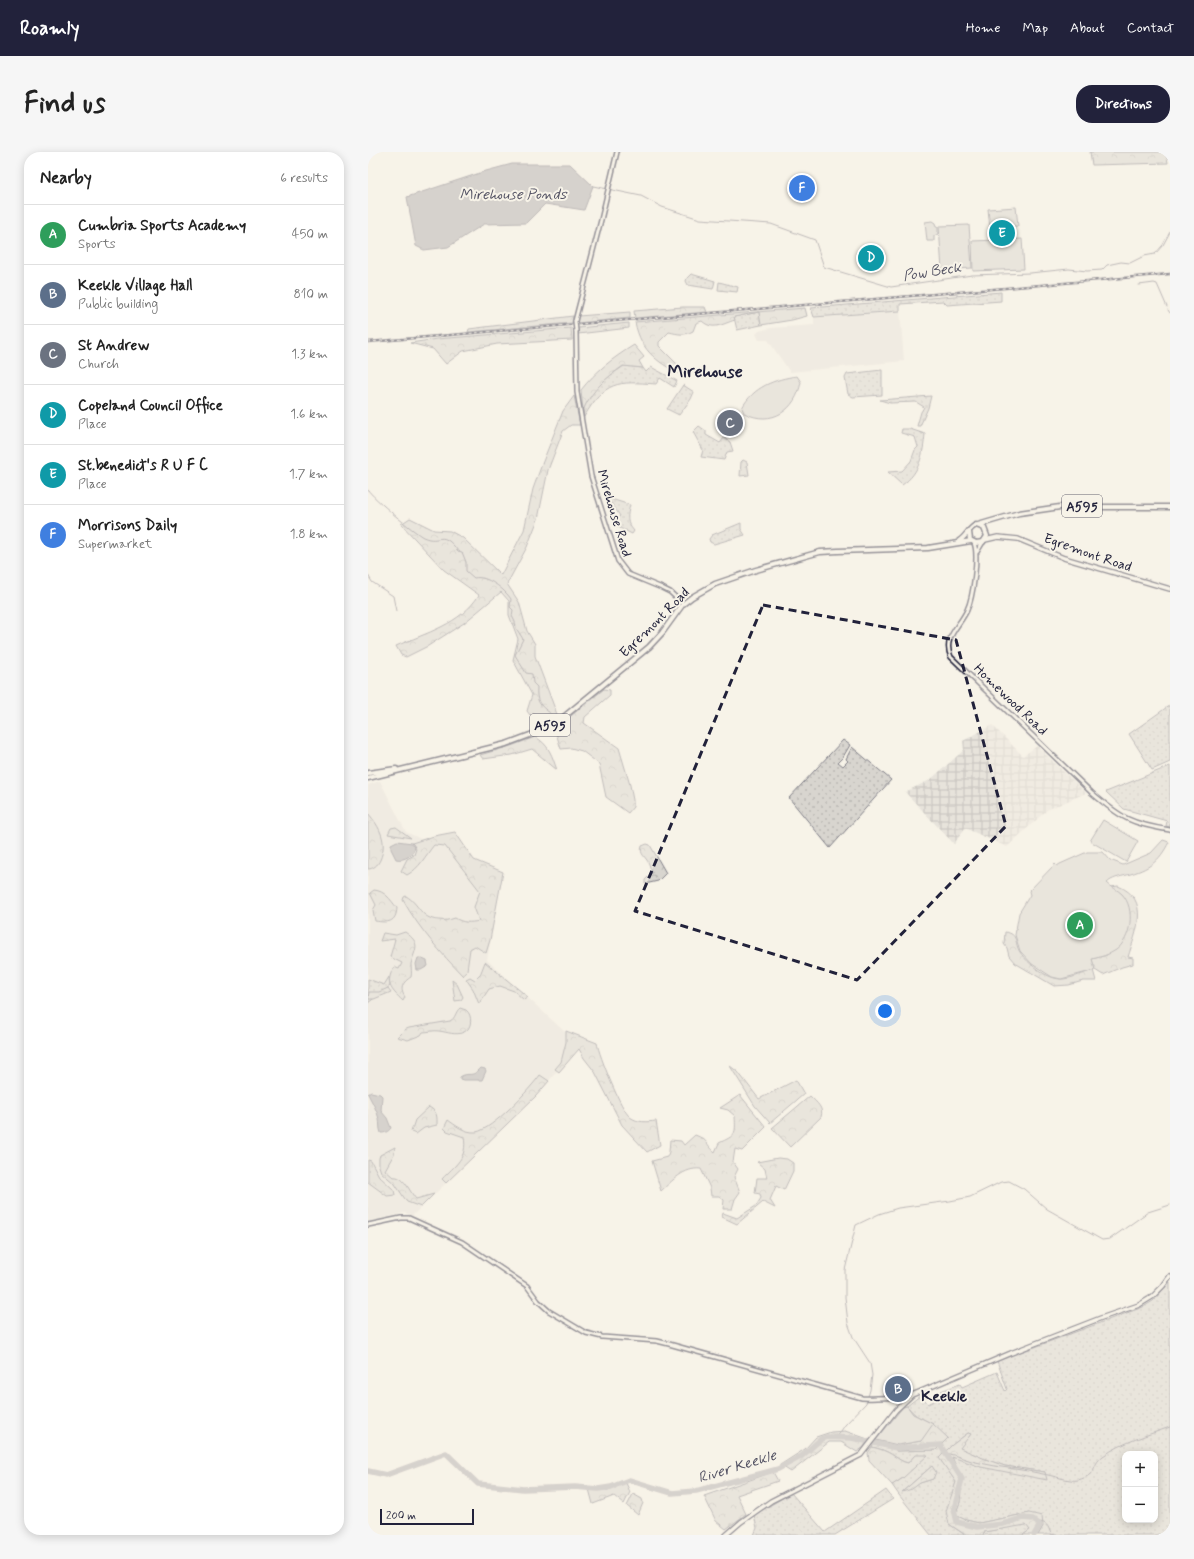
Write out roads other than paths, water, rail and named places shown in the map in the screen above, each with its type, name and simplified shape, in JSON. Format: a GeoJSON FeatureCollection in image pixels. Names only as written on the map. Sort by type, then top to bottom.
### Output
{"type":"FeatureCollection","features":[{"type":"Feature","properties":{"kind":"highway","name":"A595"},"geometry":{"type":"LineString","coordinates":[[955,543],[973,527],[1032,510],[1060,507],[1170,507]]}},
{"type":"Feature","properties":{"kind":"highway","name":"A595"},"geometry":{"type":"LineString","coordinates":[[986,531],[996,520]]}},
{"type":"Feature","properties":{"kind":"highway"},"geometry":{"type":"LineString","coordinates":[[978,525],[986,531],[984,541]]}},
{"type":"Feature","properties":{"kind":"highway"},"geometry":{"type":"LineString","coordinates":[[969,532],[969,537],[973,542]]}},
{"type":"Feature","properties":{"kind":"highway","name":"A595"},"geometry":{"type":"LineString","coordinates":[[955,543],[980,543],[984,541]]}},
{"type":"Feature","properties":{"kind":"highway","name":"Egremont Road"},"geometry":{"type":"LineString","coordinates":[[368,778],[506,744],[538,732],[560,720],[649,647],[662,633],[683,604],[697,593],[715,584],[804,556],[838,550],[928,548],[955,543]]}},
{"type":"Feature","properties":{"kind":"highway","name":"Egremont Road"},"geometry":{"type":"LineString","coordinates":[[368,773],[412,767]]}},
{"type":"Feature","properties":{"kind":"main road"},"geometry":{"type":"LineString","coordinates":[[986,531],[991,536],[998,537]]}},
{"type":"Feature","properties":{"kind":"main road"},"geometry":{"type":"LineString","coordinates":[[984,541],[998,537]]}},
{"type":"Feature","properties":{"kind":"main road","name":"Egremont Road"},"geometry":{"type":"LineString","coordinates":[[998,537],[1018,539],[1064,558],[1170,590]]}},
{"type":"Feature","properties":{"kind":"main road"},"geometry":{"type":"LineString","coordinates":[[726,1535],[771,1500],[801,1484],[856,1459],[874,1440],[890,1417],[904,1401],[918,1391],[1011,1353],[1139,1305],[1152,1297],[1170,1276]]}},
{"type":"Feature","properties":{"kind":"street","name":"Mirehouse Road"},"geometry":{"type":"LineString","coordinates":[[617,152],[575,321],[577,392],[592,481],[618,561],[628,574],[670,592],[683,604]]}},
{"type":"Feature","properties":{"kind":"street"},"geometry":{"type":"LineString","coordinates":[[976,552],[984,541]]}},
{"type":"Feature","properties":{"kind":"street"},"geometry":{"type":"LineString","coordinates":[[973,542],[976,552]]}},
{"type":"Feature","properties":{"kind":"street","name":"Homewood Road"},"geometry":{"type":"LineString","coordinates":[[976,552],[972,594],[969,606],[949,640],[948,649],[952,657],[1092,793],[1112,810],[1125,819],[1141,825],[1170,830]]}},
{"type":"Feature","properties":{"kind":"street"},"geometry":{"type":"LineString","coordinates":[[368,1225],[397,1218],[409,1218],[462,1242],[527,1286],[538,1301],[549,1311],[586,1334],[656,1342],[758,1368],[862,1398],[876,1399],[890,1397],[904,1401]]}},
{"type":"Feature","properties":{"kind":"water","name":"Mirehouse Ponds"},"geometry":{"type":"Polygon","coordinates":[[[512,164],[570,164],[593,186],[584,210],[545,204],[526,223],[484,224],[448,247],[424,250],[416,246],[407,197],[512,164]]]}},
{"type":"Feature","properties":{"kind":"water"},"geometry":{"type":"Polygon","coordinates":[[[397,841],[412,843],[415,847],[414,850],[405,858],[396,859],[391,849],[391,844],[397,841]]]}},
{"type":"Feature","properties":{"kind":"water"},"geometry":{"type":"Polygon","coordinates":[[[418,958],[427,961],[428,966],[421,970],[417,970],[416,964],[418,958]]]}},
{"type":"Feature","properties":{"kind":"water"},"geometry":{"type":"Polygon","coordinates":[[[481,1068],[485,1069],[486,1071],[482,1080],[460,1079],[463,1075],[475,1073],[481,1068]]]}},
{"type":"Feature","properties":{"kind":"water"},"geometry":{"type":"Polygon","coordinates":[[[371,1092],[382,1096],[381,1111],[387,1118],[391,1128],[385,1132],[381,1133],[378,1116],[368,1094],[371,1092]]]}},
{"type":"Feature","properties":{"kind":"waterway","name":"Pow Beck"},"geometry":{"type":"LineString","coordinates":[[593,186],[641,196],[662,207],[700,219],[771,224],[815,240],[824,267],[891,287],[972,275],[1030,273],[1069,269],[1087,271],[1102,270],[1107,265],[1121,262],[1130,263],[1144,256],[1155,254],[1163,245],[1170,232]]}},
{"type":"Feature","properties":{"kind":"waterway"},"geometry":{"type":"LineString","coordinates":[[1139,285],[1157,284],[1167,307]]}},
{"type":"Feature","properties":{"kind":"waterway"},"geometry":{"type":"LineString","coordinates":[[368,490],[394,515],[423,537],[429,539],[441,538],[448,540],[458,551],[462,552],[466,562],[466,571],[474,578],[490,581],[500,587],[508,595],[511,599],[510,607],[513,610],[512,616],[516,628],[523,639],[515,655],[526,673],[532,674],[533,683],[537,687],[539,702],[543,708],[550,713]]}},
{"type":"Feature","properties":{"kind":"waterway"},"geometry":{"type":"LineString","coordinates":[[368,575],[372,582],[393,596],[396,611]]}},
{"type":"Feature","properties":{"kind":"waterway"},"geometry":{"type":"LineString","coordinates":[[837,1437],[845,1425],[866,1403],[872,1375],[870,1363],[853,1337],[848,1323],[845,1297],[845,1270],[856,1225],[879,1214],[898,1208],[970,1197],[1001,1182],[1009,1181],[1024,1189],[1047,1209],[1102,1240],[1110,1239],[1148,1212],[1170,1205]]}},
{"type":"Feature","properties":{"kind":"waterway"},"geometry":{"type":"LineString","coordinates":[[945,1453],[988,1465],[1078,1480],[1089,1475],[1099,1460],[1111,1451],[1136,1439],[1170,1427]]}},
{"type":"Feature","properties":{"kind":"waterway","name":"River Keekle"},"geometry":{"type":"LineString","coordinates":[[368,1471],[386,1475],[446,1453],[478,1484],[523,1489],[575,1487],[598,1489],[611,1487],[629,1480],[672,1493],[696,1491],[778,1469],[802,1456],[821,1439],[827,1437],[852,1438],[897,1448],[940,1445],[962,1479],[954,1509],[957,1522],[977,1527],[1003,1524],[1023,1518],[1033,1519],[1040,1525],[1034,1535]]}},
{"type":"Feature","properties":{"kind":"waterway"},"geometry":{"type":"LineString","coordinates":[[1038,1522],[1045,1524],[1051,1534],[1055,1535]]}},
{"type":"Feature","properties":{"kind":"railway"},"geometry":{"type":"LineString","coordinates":[[368,342],[1170,274]]}},
{"type":"Feature","properties":{"kind":"place","name":"Morrisons Daily"},"geometry":{"type":"Point","coordinates":[802,188]}},
{"type":"Feature","properties":{"kind":"place","name":"St.benedict's R U F C"},"geometry":{"type":"Point","coordinates":[1002,233]}},
{"type":"Feature","properties":{"kind":"place","name":"Copeland Council Office"},"geometry":{"type":"Point","coordinates":[871,258]}},
{"type":"Feature","properties":{"kind":"place","name":"St Andrew"},"geometry":{"type":"Point","coordinates":[730,423]}},
{"type":"Feature","properties":{"kind":"place","name":"Cumbria Sports Academy"},"geometry":{"type":"Point","coordinates":[1080,925]}},
{"type":"Feature","properties":{"kind":"place","name":"Keekle Village Hall"},"geometry":{"type":"Point","coordinates":[898,1389]}},
{"type":"Feature","properties":{"kind":"district","name":"Mirehouse"},"geometry":{"type":"Point","coordinates":[705,371]}},
{"type":"Feature","properties":{"kind":"district","name":"Keekle"},"geometry":{"type":"Point","coordinates":[944,1395]}}]}
